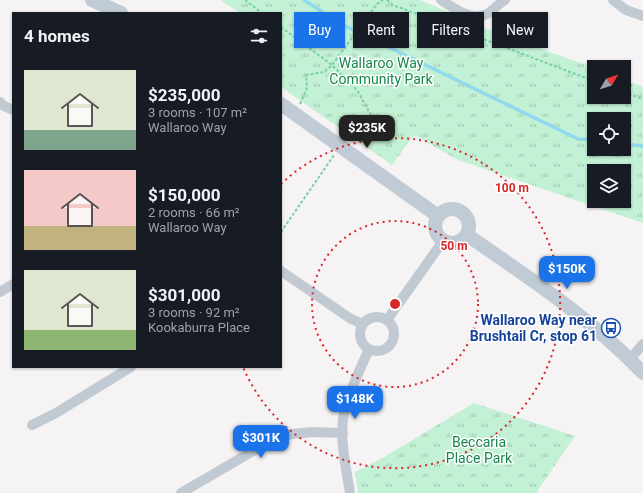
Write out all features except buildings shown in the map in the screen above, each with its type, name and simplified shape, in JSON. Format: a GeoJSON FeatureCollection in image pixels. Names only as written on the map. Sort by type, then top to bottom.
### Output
{"type":"FeatureCollection","features":[{"type":"Feature","properties":{"kind":"street"},"geometry":{"type":"LineString","coordinates":[[92,0],[119,12]]}},
{"type":"Feature","properties":{"kind":"street"},"geometry":{"type":"LineString","coordinates":[[441,0],[462,12],[478,17],[488,13],[505,0]]}},
{"type":"Feature","properties":{"kind":"street"},"geometry":{"type":"LineString","coordinates":[[613,0],[626,10],[643,16]]}},
{"type":"Feature","properties":{"kind":"street"},"geometry":{"type":"LineString","coordinates":[[1,105],[12,110]]}},
{"type":"Feature","properties":{"kind":"street"},"geometry":{"type":"LineString","coordinates":[[282,105],[438,216]]}},
{"type":"Feature","properties":{"kind":"street"},"geometry":{"type":"LineString","coordinates":[[447,210],[458,210],[463,212],[469,221],[470,227],[467,235],[458,243],[443,241],[436,233],[435,227],[438,216],[447,210]]}},
{"type":"Feature","properties":{"kind":"street"},"geometry":{"type":"LineString","coordinates":[[467,235],[562,302],[630,359],[643,373]]}},
{"type":"Feature","properties":{"kind":"street"},"geometry":{"type":"LineString","coordinates":[[386,320],[443,241]]}},
{"type":"Feature","properties":{"kind":"street"},"geometry":{"type":"LineString","coordinates":[[282,272],[351,319],[363,324]]}},
{"type":"Feature","properties":{"kind":"street"},"geometry":{"type":"LineString","coordinates":[[0,292],[12,285]]}},
{"type":"Feature","properties":{"kind":"street"},"geometry":{"type":"LineString","coordinates":[[382,317],[391,324],[394,335],[393,340],[386,349],[380,351],[369,349],[364,346],[360,335],[363,324],[371,318],[382,317]]}},
{"type":"Feature","properties":{"kind":"street"},"geometry":{"type":"LineString","coordinates":[[630,359],[643,344]]}},
{"type":"Feature","properties":{"kind":"street"},"geometry":{"type":"LineString","coordinates":[[350,493],[344,454],[344,414],[351,392],[369,349]]}},
{"type":"Feature","properties":{"kind":"street"},"geometry":{"type":"LineString","coordinates":[[32,425],[56,413],[129,368]]}},
{"type":"Feature","properties":{"kind":"street"},"geometry":{"type":"LineString","coordinates":[[181,493],[272,440],[292,434],[313,432],[343,433]]}},
{"type":"Feature","properties":{"kind":"path"},"geometry":{"type":"LineString","coordinates":[[245,0],[261,12]]}},
{"type":"Feature","properties":{"kind":"path"},"geometry":{"type":"LineString","coordinates":[[296,114],[307,88],[306,75],[324,72],[332,65],[377,4],[383,0]]}},
{"type":"Feature","properties":{"kind":"path"},"geometry":{"type":"LineString","coordinates":[[387,0],[393,5],[587,78]]}},
{"type":"Feature","properties":{"kind":"path"},"geometry":{"type":"LineString","coordinates":[[282,28],[332,65],[357,90],[376,124]]}},
{"type":"Feature","properties":{"kind":"path"},"geometry":{"type":"LineString","coordinates":[[631,95],[643,99]]}},
{"type":"Feature","properties":{"kind":"path"},"geometry":{"type":"LineString","coordinates":[[282,231],[341,146]]}},
{"type":"Feature","properties":{"kind":"green space","name":"Wallaroo Way Community Park"},"geometry":{"type":"Polygon","coordinates":[[[220,0],[420,0],[448,12],[417,12],[417,48],[484,48],[484,28],[492,31],[492,48],[539,48],[587,65],[587,104],[631,104],[631,83],[643,87],[643,223],[599,208],[631,208],[631,164],[587,164],[587,204],[458,160],[414,135],[392,165],[282,88],[282,45],[284,42],[282,41],[282,12],[238,12],[220,0]]]}},
{"type":"Feature","properties":{"kind":"green space","name":"Beccaria Place Park"},"geometry":{"type":"Polygon","coordinates":[[[474,403],[575,436],[537,493],[358,493],[355,472],[379,460],[474,403]]]}},
{"type":"Feature","properties":{"kind":"waterway"},"geometry":{"type":"LineString","coordinates":[[304,0],[341,24],[578,139],[587,140]]}},
{"type":"Feature","properties":{"kind":"waterway"},"geometry":{"type":"LineString","coordinates":[[631,145],[643,146]]}},
{"type":"Feature","properties":{"kind":"place","name":"Wallaroo Way near Brushtail Cr, stop 61"},"geometry":{"type":"Point","coordinates":[611,328]}}]}
